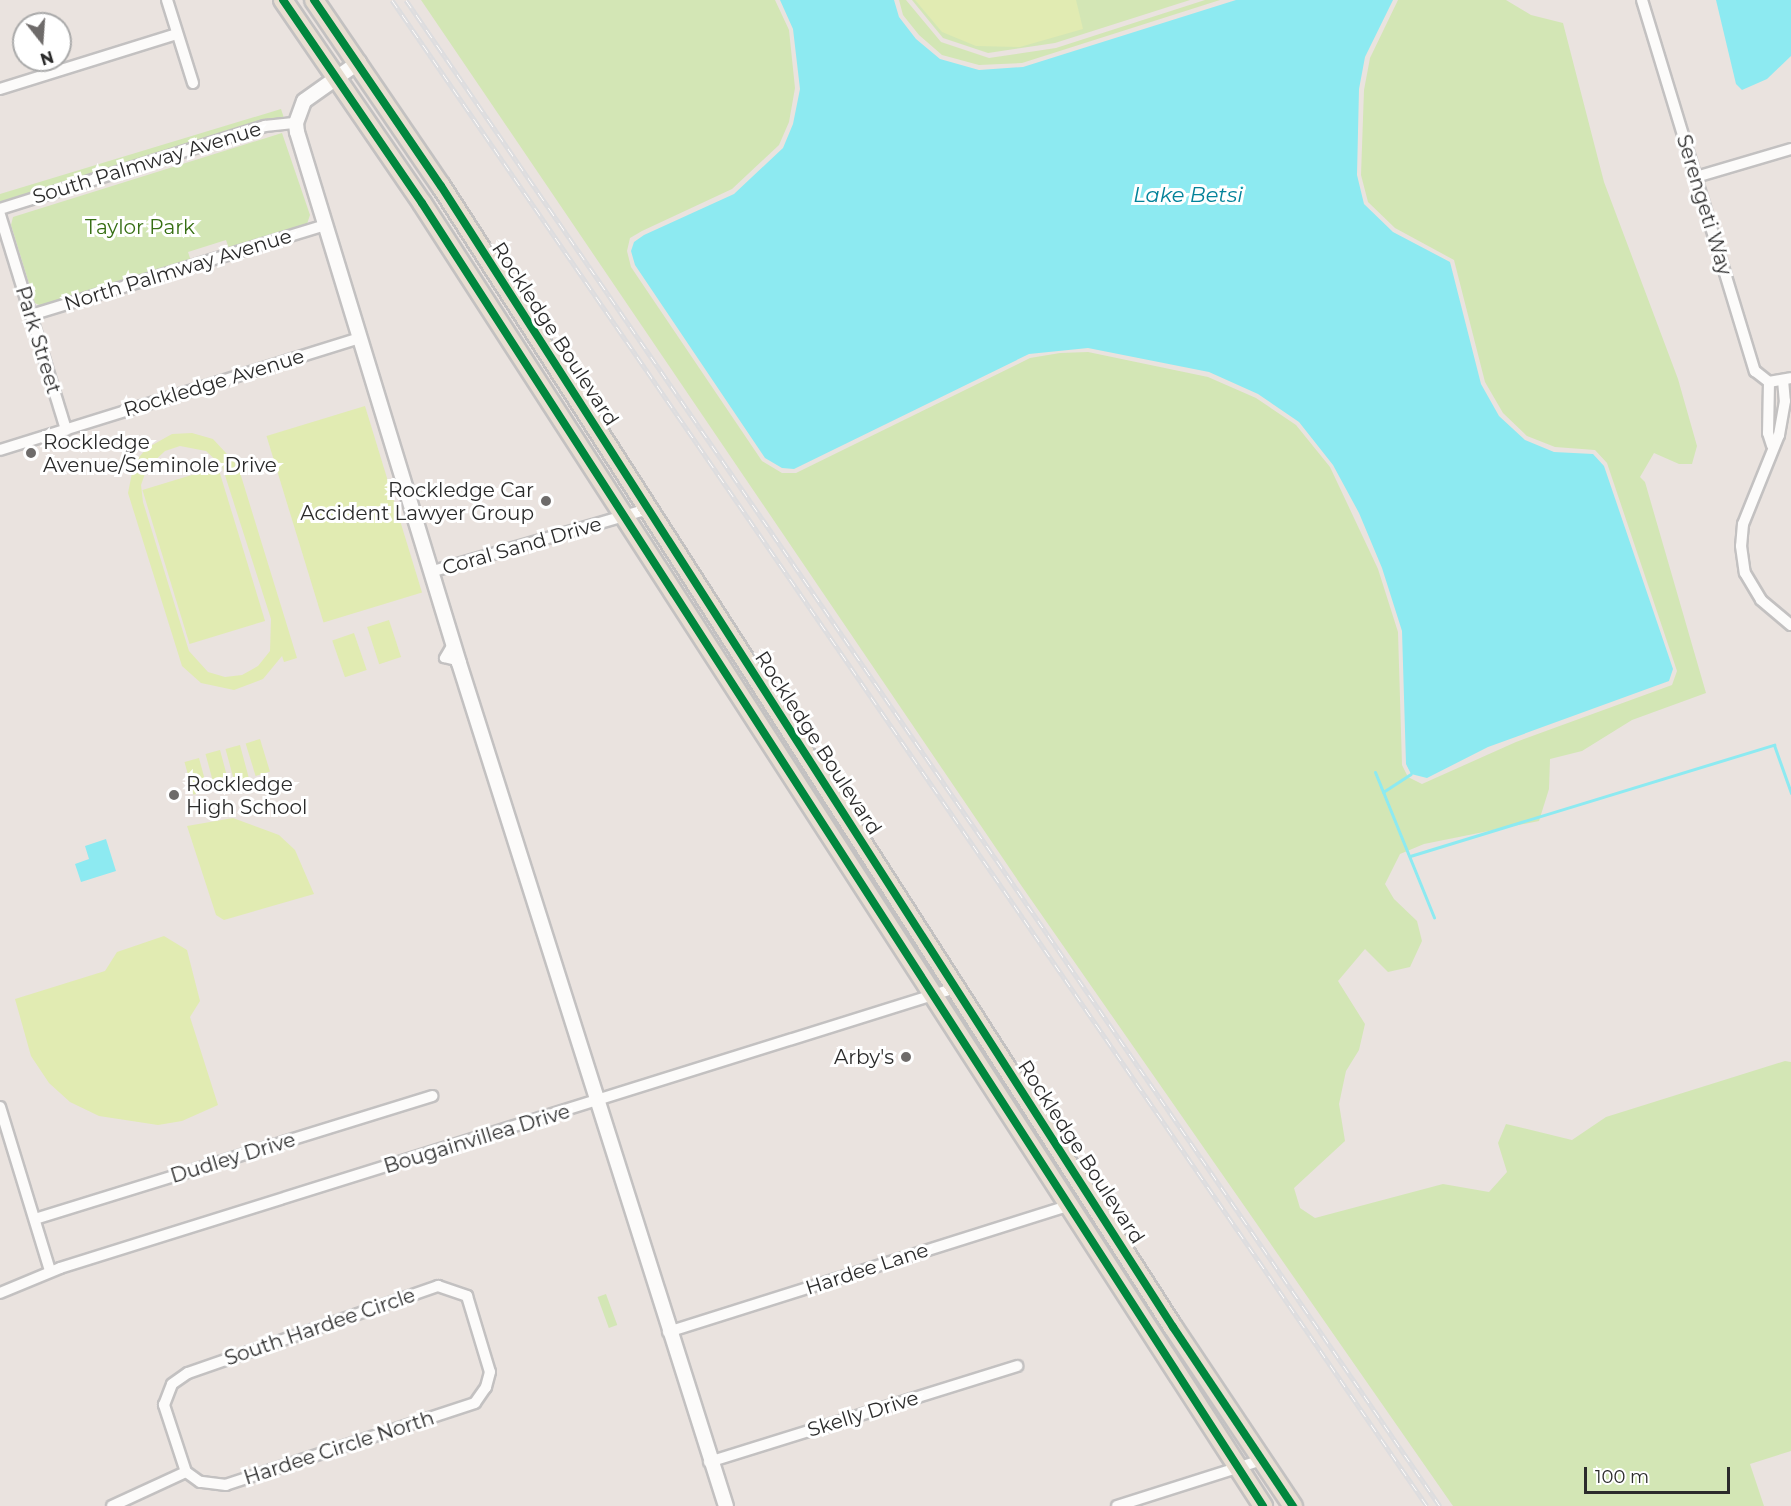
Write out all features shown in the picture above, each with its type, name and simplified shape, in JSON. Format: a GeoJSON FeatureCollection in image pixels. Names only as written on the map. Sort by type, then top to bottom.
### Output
{"type":"FeatureCollection","features":[{"type":"Feature","properties":{"kind":"main road","name":"Rockledge Boulevard"},"geometry":{"type":"LineString","coordinates":[[283,0],[339,77],[482,296],[1067,1206],[1263,1506]]}},
{"type":"Feature","properties":{"kind":"main road","name":"Rockledge Boulevard"},"geometry":{"type":"LineString","coordinates":[[314,0],[359,62],[1108,1225],[1293,1506]]}},
{"type":"Feature","properties":{"kind":"main road"},"geometry":{"type":"LineString","coordinates":[[482,296],[505,312],[524,316]]}},
{"type":"Feature","properties":{"kind":"main road"},"geometry":{"type":"LineString","coordinates":[[508,336],[525,341],[554,363]]}},
{"type":"Feature","properties":{"kind":"main road"},"geometry":{"type":"LineString","coordinates":[[736,692],[777,710]]}},
{"type":"Feature","properties":{"kind":"main road"},"geometry":{"type":"LineString","coordinates":[[775,751],[817,772]]}},
{"type":"Feature","properties":{"kind":"main road"},"geometry":{"type":"LineString","coordinates":[[1067,1206],[1083,1209],[1108,1225]]}},
{"type":"Feature","properties":{"kind":"street"},"geometry":{"type":"LineString","coordinates":[[167,0],[193,83]]}},
{"type":"Feature","properties":{"kind":"street","name":"Serengeti Way"},"geometry":{"type":"LineString","coordinates":[[1642,0],[1755,371],[1769,382]]}},
{"type":"Feature","properties":{"kind":"street"},"geometry":{"type":"LineString","coordinates":[[0,89],[177,34]]}},
{"type":"Feature","properties":{"kind":"street"},"geometry":{"type":"LineString","coordinates":[[359,62],[304,101],[296,127],[430,572],[709,1462],[726,1506]]}},
{"type":"Feature","properties":{"kind":"street","name":"South Palmway Avenue"},"geometry":{"type":"LineString","coordinates":[[0,209],[264,126],[296,127]]}},
{"type":"Feature","properties":{"kind":"street"},"geometry":{"type":"LineString","coordinates":[[1696,177],[1791,149]]}},
{"type":"Feature","properties":{"kind":"street","name":"Park Street"},"geometry":{"type":"LineString","coordinates":[[0,215],[66,430]]}},
{"type":"Feature","properties":{"kind":"street","name":"North Palmway Avenue"},"geometry":{"type":"LineString","coordinates":[[31,315],[326,225]]}},
{"type":"Feature","properties":{"kind":"street","name":"Rockledge Avenue"},"geometry":{"type":"LineString","coordinates":[[0,450],[359,338]]}},
{"type":"Feature","properties":{"kind":"street"},"geometry":{"type":"LineString","coordinates":[[1772,445],[1768,433],[1769,382],[1787,379],[1782,420],[1759,490],[1743,524],[1741,546],[1745,573],[1761,600],[1791,625]]}},
{"type":"Feature","properties":{"kind":"street","name":"Coral Sand Drive"},"geometry":{"type":"LineString","coordinates":[[430,572],[648,508]]}},
{"type":"Feature","properties":{"kind":"street","name":"Bougainvillea Drive"},"geometry":{"type":"LineString","coordinates":[[0,1293],[50,1271],[956,988]]}},
{"type":"Feature","properties":{"kind":"street","name":"Dudley Drive"},"geometry":{"type":"LineString","coordinates":[[35,1219],[432,1096]]}},
{"type":"Feature","properties":{"kind":"street"},"geometry":{"type":"LineString","coordinates":[[0,1107],[50,1271]]}},
{"type":"Feature","properties":{"kind":"street","name":"Hardee Lane"},"geometry":{"type":"LineString","coordinates":[[668,1332],[1067,1206]]}},
{"type":"Feature","properties":{"kind":"street","name":"South Hardee Circle"},"geometry":{"type":"LineString","coordinates":[[186,1472],[164,1405],[172,1384],[188,1373],[438,1286],[467,1296],[490,1372],[486,1387]]}},
{"type":"Feature","properties":{"kind":"street","name":"Skelly Drive"},"geometry":{"type":"LineString","coordinates":[[709,1462],[1017,1366]]}},
{"type":"Feature","properties":{"kind":"street","name":"Hardee Circle North"},"geometry":{"type":"LineString","coordinates":[[186,1472],[200,1482],[226,1485],[475,1403],[486,1387]]}},
{"type":"Feature","properties":{"kind":"street"},"geometry":{"type":"LineString","coordinates":[[1117,1506],[1262,1461]]}},
{"type":"Feature","properties":{"kind":"street"},"geometry":{"type":"LineString","coordinates":[[112,1506],[186,1472]]}},
{"type":"Feature","properties":{"kind":"green space"},"geometry":{"type":"Polygon","coordinates":[[[421,0],[775,0],[789,30],[795,88],[789,122],[779,145],[732,189],[630,238],[627,251],[631,267],[762,461],[782,473],[796,473],[1030,358],[1060,353],[1088,352],[1208,377],[1256,398],[1296,425],[1330,467],[1378,569],[1398,632],[1402,765],[1408,777],[1422,784],[1516,742],[1672,685],[1677,671],[1607,463],[1595,450],[1555,447],[1527,436],[1503,413],[1485,382],[1454,260],[1395,228],[1368,202],[1361,175],[1364,90],[1370,58],[1398,0],[1506,0],[1531,15],[1563,23],[1604,182],[1678,379],[1697,446],[1692,464],[1679,464],[1654,453],[1640,477],[1645,482],[1706,693],[1632,720],[1582,751],[1550,759],[1549,789],[1539,821],[1424,844],[1400,854],[1385,884],[1394,899],[1417,921],[1422,941],[1410,967],[1388,972],[1365,949],[1338,981],[1365,1024],[1359,1050],[1346,1071],[1339,1104],[1345,1141],[1294,1188],[1300,1208],[1315,1218],[1443,1184],[1489,1192],[1507,1172],[1498,1143],[1506,1124],[1572,1140],[1606,1117],[1785,1061],[1791,1062],[1791,1451],[1750,1464],[1764,1506],[1453,1506],[1023,888],[421,0]]]}},
{"type":"Feature","properties":{"kind":"green space"},"geometry":{"type":"Polygon","coordinates":[[[899,0],[906,0],[941,42],[989,58],[1056,48],[1205,0],[1220,0],[1022,63],[979,65],[942,55],[919,35],[903,15],[899,0]]]}},
{"type":"Feature","properties":{"kind":"green space"},"geometry":{"type":"Polygon","coordinates":[[[912,0],[1190,0],[1055,43],[988,53],[943,38],[912,0]]]}},
{"type":"Feature","properties":{"kind":"green space"},"geometry":{"type":"Polygon","coordinates":[[[915,0],[1076,0],[1083,29],[1020,47],[976,46],[942,32],[915,0]]]}},
{"type":"Feature","properties":{"kind":"green space"},"geometry":{"type":"Polygon","coordinates":[[[281,109],[284,118],[263,120],[0,203],[0,194],[281,109]]]}},
{"type":"Feature","properties":{"kind":"green space","name":"Taylor Park"},"geometry":{"type":"Polygon","coordinates":[[[282,133],[310,215],[307,224],[229,249],[226,240],[188,252],[191,261],[43,307],[35,303],[11,225],[13,217],[282,133]]]}},
{"type":"Feature","properties":{"kind":"green space"},"geometry":{"type":"Polygon","coordinates":[[[365,406],[422,592],[324,623],[267,436],[365,406]]]}},
{"type":"Feature","properties":{"kind":"green space"},"geometry":{"type":"Polygon","coordinates":[[[192,433],[213,439],[238,466],[297,658],[284,662],[282,656],[263,679],[234,690],[201,683],[182,666],[128,493],[134,463],[147,448],[172,434],[192,433]],[[180,446],[165,451],[147,468],[141,485],[143,502],[189,651],[208,672],[225,677],[242,675],[258,666],[270,651],[271,619],[222,466],[206,451],[180,446]]]}},
{"type":"Feature","properties":{"kind":"green space"},"geometry":{"type":"Polygon","coordinates":[[[218,467],[265,621],[190,644],[142,490],[218,467]]]}},
{"type":"Feature","properties":{"kind":"green space"},"geometry":{"type":"Polygon","coordinates":[[[389,620],[401,657],[379,664],[367,627],[389,620]]]}},
{"type":"Feature","properties":{"kind":"green space"},"geometry":{"type":"Polygon","coordinates":[[[354,633],[367,670],[345,677],[332,640],[354,633]]]}},
{"type":"Feature","properties":{"kind":"green space"},"geometry":{"type":"Polygon","coordinates":[[[260,739],[270,772],[256,776],[246,743],[260,739]]]}},
{"type":"Feature","properties":{"kind":"green space"},"geometry":{"type":"Polygon","coordinates":[[[240,745],[249,778],[234,782],[226,749],[240,745]]]}},
{"type":"Feature","properties":{"kind":"green space"},"geometry":{"type":"Polygon","coordinates":[[[220,750],[229,783],[214,787],[206,754],[220,750]]]}},
{"type":"Feature","properties":{"kind":"green space"},"geometry":{"type":"Polygon","coordinates":[[[199,758],[208,791],[193,795],[185,762],[199,758]]]}},
{"type":"Feature","properties":{"kind":"green space"},"geometry":{"type":"Polygon","coordinates":[[[233,818],[279,835],[295,850],[314,894],[224,920],[216,915],[187,826],[233,818]]]}},
{"type":"Feature","properties":{"kind":"green space"},"geometry":{"type":"Polygon","coordinates":[[[164,936],[187,950],[200,1001],[190,1017],[218,1105],[182,1121],[158,1125],[99,1116],[70,1102],[49,1083],[31,1056],[15,999],[105,971],[117,952],[164,936]]]}},
{"type":"Feature","properties":{"kind":"green space"},"geometry":{"type":"Polygon","coordinates":[[[606,1294],[617,1325],[609,1328],[598,1297],[606,1294]]]}},
{"type":"Feature","properties":{"kind":"water","name":"Lake Betsi"},"geometry":{"type":"Polygon","coordinates":[[[780,0],[894,0],[899,17],[916,39],[940,59],[979,70],[1023,67],[1236,0],[1393,0],[1365,57],[1359,89],[1357,175],[1364,204],[1393,232],[1450,262],[1481,384],[1499,416],[1525,440],[1554,452],[1593,454],[1604,466],[1673,669],[1669,681],[1488,747],[1427,778],[1411,774],[1406,764],[1402,631],[1382,568],[1359,513],[1333,465],[1299,422],[1258,394],[1209,372],[1088,348],[1029,354],[794,469],[782,468],[765,458],[635,265],[631,251],[634,242],[644,235],[734,194],[783,148],[793,124],[800,89],[793,29],[780,0]]]}},
{"type":"Feature","properties":{"kind":"water"},"geometry":{"type":"Polygon","coordinates":[[[1716,0],[1791,0],[1791,56],[1767,79],[1742,90],[1736,84],[1716,0]]]}},
{"type":"Feature","properties":{"kind":"water"},"geometry":{"type":"Polygon","coordinates":[[[106,839],[116,871],[81,882],[75,864],[89,859],[85,846],[106,839]]]}},
{"type":"Feature","properties":{"kind":"waterway"},"geometry":{"type":"LineString","coordinates":[[1410,856],[1774,745],[1791,793]]}},
{"type":"Feature","properties":{"kind":"waterway"},"geometry":{"type":"LineString","coordinates":[[1375,772],[1434,917]]}},
{"type":"Feature","properties":{"kind":"waterway"},"geometry":{"type":"LineString","coordinates":[[1383,792],[1411,774]]}},
{"type":"Feature","properties":{"kind":"railway"},"geometry":{"type":"LineString","coordinates":[[392,0],[1427,1506]]}},
{"type":"Feature","properties":{"kind":"railway"},"geometry":{"type":"LineString","coordinates":[[406,0],[1440,1506]]}},
{"type":"Feature","properties":{"kind":"cycle path"},"geometry":{"type":"LineString","coordinates":[[283,0],[422,203],[1263,1506]]}},
{"type":"Feature","properties":{"kind":"cycle path"},"geometry":{"type":"LineString","coordinates":[[314,0],[441,186],[1173,1327],[1293,1506]]}},
{"type":"Feature","properties":{"kind":"place","name":"Rockledge Avenue/Seminole Drive"},"geometry":{"type":"Point","coordinates":[31,453]}},
{"type":"Feature","properties":{"kind":"place","name":"Rockledge Car Accident Lawyer Group"},"geometry":{"type":"Point","coordinates":[546,501]}},
{"type":"Feature","properties":{"kind":"place","name":"Rockledge High School"},"geometry":{"type":"Point","coordinates":[174,795]}},
{"type":"Feature","properties":{"kind":"place","name":"Arby's"},"geometry":{"type":"Point","coordinates":[906,1057]}}]}
